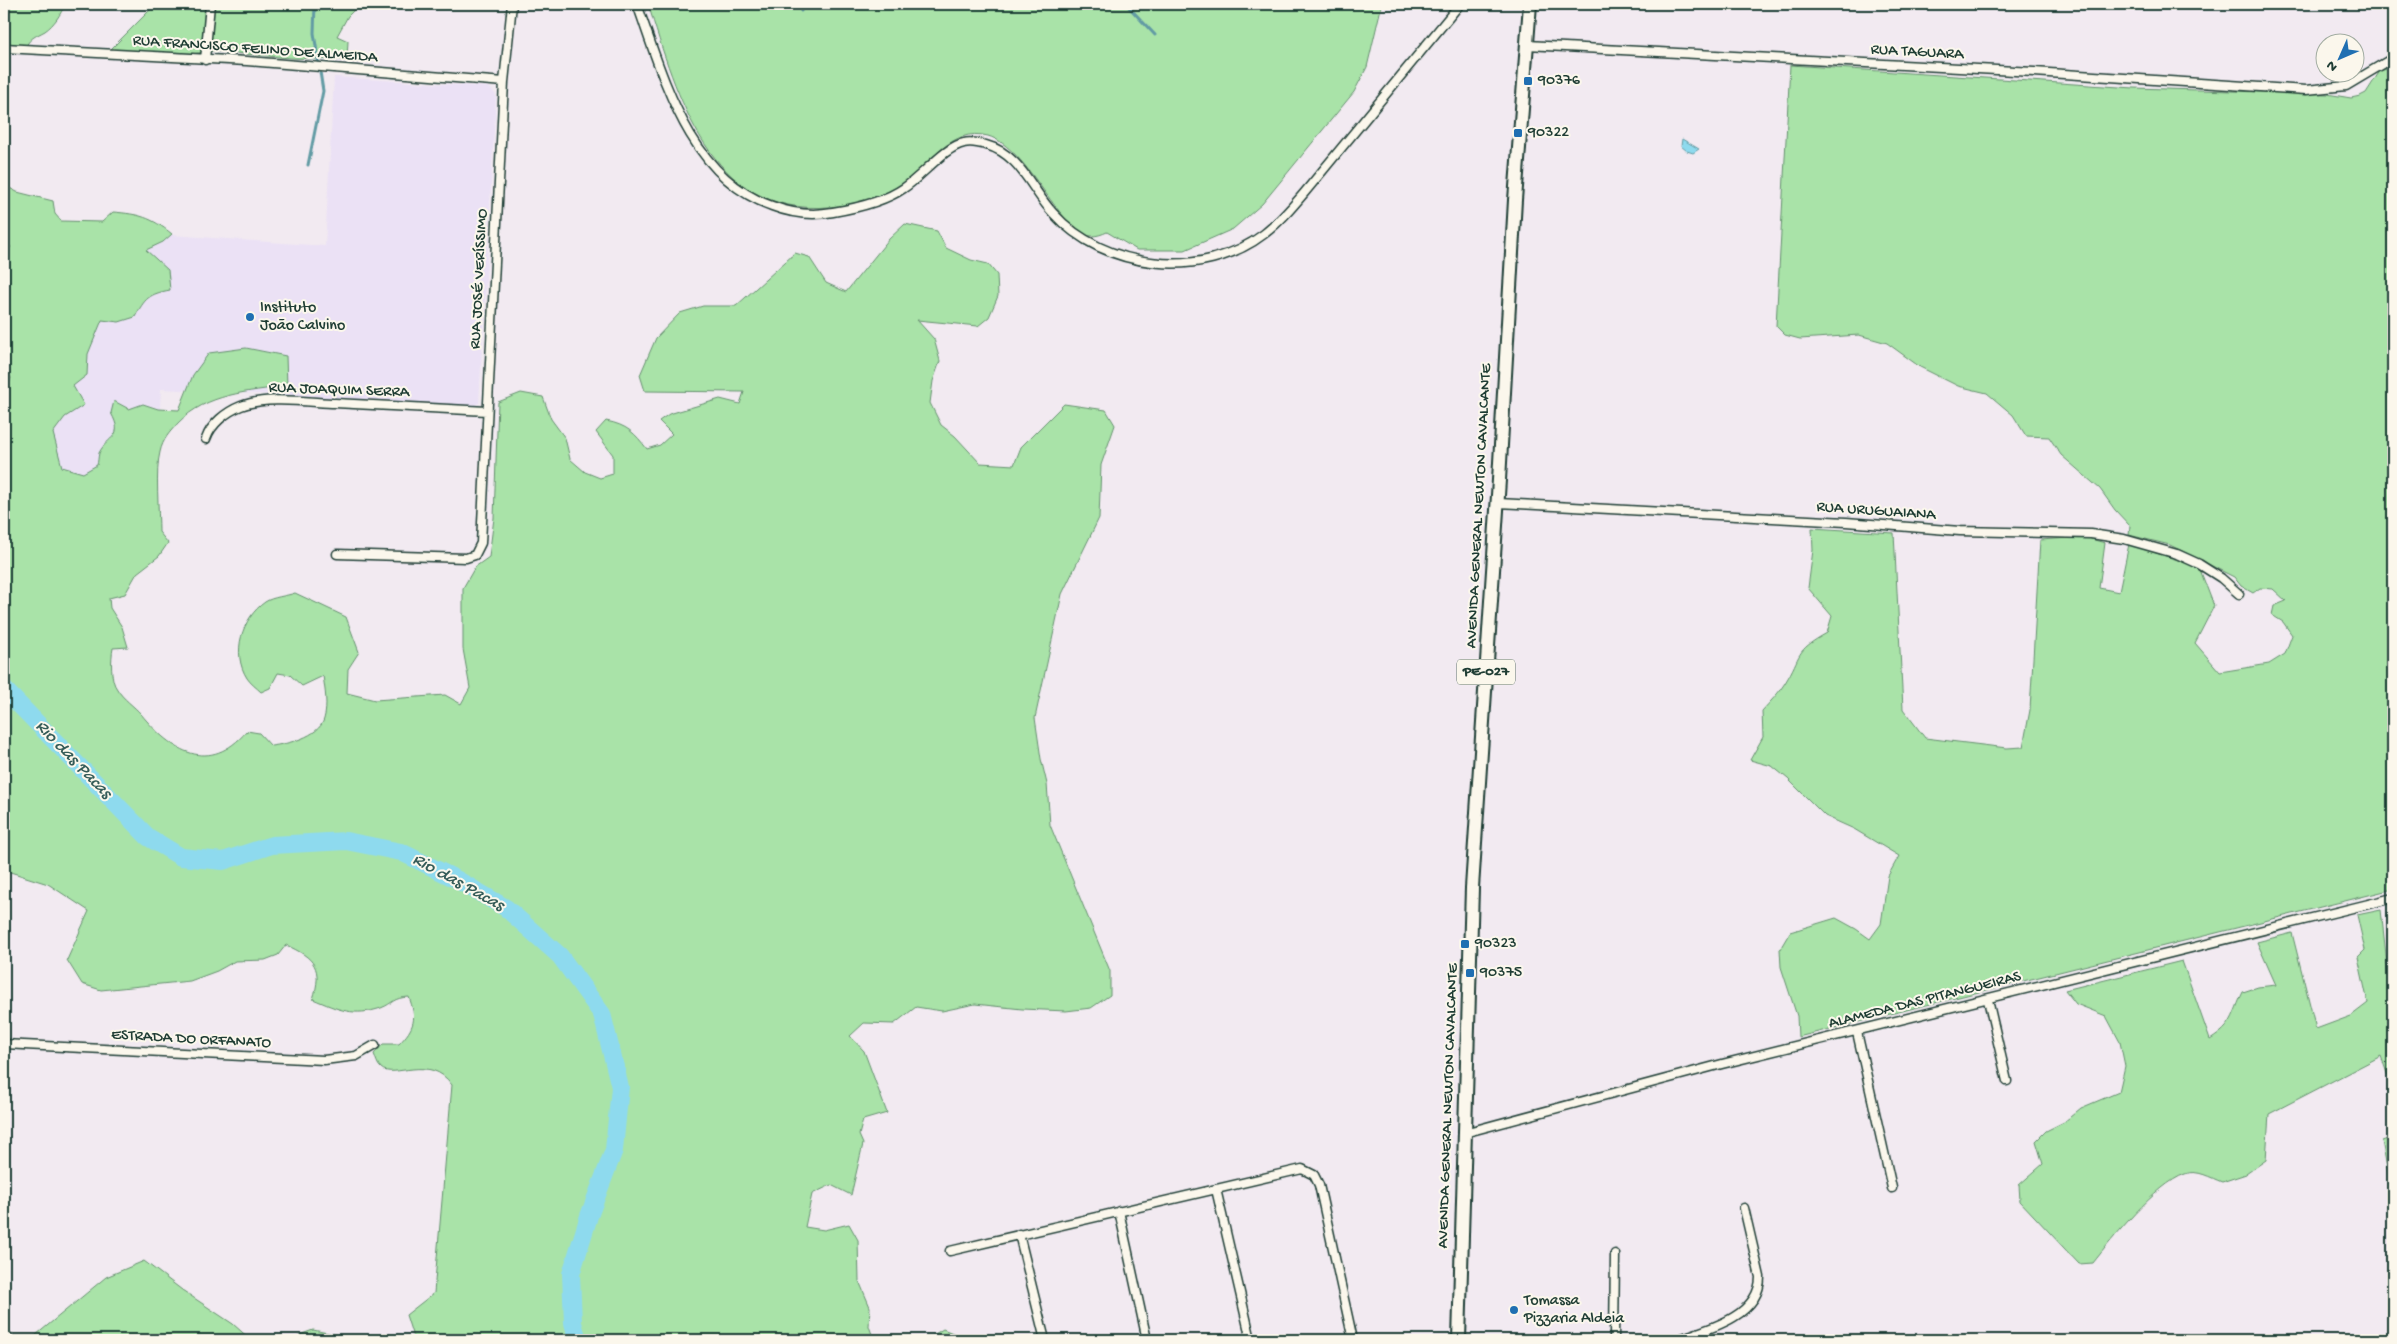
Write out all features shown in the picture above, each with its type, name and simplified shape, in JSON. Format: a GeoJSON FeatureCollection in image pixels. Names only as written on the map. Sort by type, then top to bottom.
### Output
{"type":"FeatureCollection","features":[{"type":"Feature","properties":{"kind":"main road","name":"AVENIDA GENERAL NEWTON CAVALCANTE"},"geometry":{"type":"LineString","coordinates":[[1459,1340],[1472,888],[1498,503],[1514,209],[1530,4]]}},
{"type":"Feature","properties":{"kind":"street"},"geometry":{"type":"LineString","coordinates":[[205,60],[210,4]]}},
{"type":"Feature","properties":{"kind":"street","name":"RUA JOSÉ VERÍSSIMO"},"geometry":{"type":"LineString","coordinates":[[337,554],[460,558],[475,555],[482,536],[504,82],[512,4]]}},
{"type":"Feature","properties":{"kind":"street"},"geometry":{"type":"LineString","coordinates":[[637,4],[657,64],[676,107],[700,149],[729,182],[753,200],[802,214],[823,214],[856,208],[902,190],[949,150],[963,142],[978,143],[1002,152],[1018,164],[1051,212],[1067,228],[1090,242],[1110,252],[1140,260],[1195,263],[1218,258],[1263,234],[1288,212],[1460,4]]}},
{"type":"Feature","properties":{"kind":"street","name":"RUA TAGUARA"},"geometry":{"type":"LineString","coordinates":[[1527,45],[2306,90],[2346,86],[2393,58]]}},
{"type":"Feature","properties":{"kind":"street","name":"RUA FRANCISCO FELINO DE ALMEIDA"},"geometry":{"type":"LineString","coordinates":[[4,48],[331,68],[504,82]]}},
{"type":"Feature","properties":{"kind":"street","name":"RUA JOAQUIM SERRA"},"geometry":{"type":"LineString","coordinates":[[206,439],[208,432],[218,420],[240,406],[256,402],[292,401],[487,411]]}},
{"type":"Feature","properties":{"kind":"street","name":"RUA URUGUAIANA"},"geometry":{"type":"LineString","coordinates":[[1498,503],[1846,522],[1960,531],[2091,534],[2124,539],[2176,554],[2206,568],[2221,578],[2238,594]]}},
{"type":"Feature","properties":{"kind":"street","name":"ALAMEDA DAS PITANGUEIRAS"},"geometry":{"type":"LineString","coordinates":[[1464,1132],[1722,1064],[1988,1000],[2393,898]]}},
{"type":"Feature","properties":{"kind":"street"},"geometry":{"type":"LineString","coordinates":[[1988,1000],[2007,1081]]}},
{"type":"Feature","properties":{"kind":"street"},"geometry":{"type":"LineString","coordinates":[[1857,1032],[1892,1188]]}},
{"type":"Feature","properties":{"kind":"street","name":"ESTRADA DO ORFANATO"},"geometry":{"type":"LineString","coordinates":[[4,1044],[324,1060],[356,1056],[375,1045]]}},
{"type":"Feature","properties":{"kind":"street"},"geometry":{"type":"LineString","coordinates":[[950,1251],[1119,1210],[1298,1170],[1306,1170],[1314,1175],[1319,1185],[1353,1340]]}},
{"type":"Feature","properties":{"kind":"street"},"geometry":{"type":"LineString","coordinates":[[1216,1189],[1251,1340]]}},
{"type":"Feature","properties":{"kind":"street"},"geometry":{"type":"LineString","coordinates":[[1676,1340],[1724,1323],[1749,1305],[1755,1297],[1760,1286],[1760,1277],[1744,1208]]}},
{"type":"Feature","properties":{"kind":"street"},"geometry":{"type":"LineString","coordinates":[[1119,1210],[1147,1340]]}},
{"type":"Feature","properties":{"kind":"street"},"geometry":{"type":"LineString","coordinates":[[1019,1234],[1045,1340]]}},
{"type":"Feature","properties":{"kind":"street"},"geometry":{"type":"LineString","coordinates":[[1614,1340],[1615,1254]]}},
{"type":"Feature","properties":{"kind":"street"},"geometry":{"type":"LineString","coordinates":[[4,1333],[10,1340]]}},
{"type":"Feature","properties":{"kind":"shaded area","name":"Instituto João Calvino"},"geometry":{"type":"Polygon","coordinates":[[[334,77],[489,87],[496,95],[479,403],[475,405],[161,389],[155,505],[13,497],[19,224],[325,246],[334,77]]]}},
{"type":"Feature","properties":{"kind":"green space"},"geometry":{"type":"Polygon","coordinates":[[[4,4],[65,4],[51,26],[32,39],[26,46],[4,45],[4,4]]]}},
{"type":"Feature","properties":{"kind":"green space"},"geometry":{"type":"Polygon","coordinates":[[[156,4],[356,4],[358,6],[348,16],[337,36],[348,41],[347,60],[291,58],[212,51],[192,54],[108,52],[156,4]]]}},
{"type":"Feature","properties":{"kind":"green space"},"geometry":{"type":"Polygon","coordinates":[[[648,4],[1381,4],[1381,8],[1367,67],[1354,92],[1262,204],[1233,229],[1185,250],[1137,250],[1107,232],[1092,236],[1081,232],[1056,208],[1031,173],[1003,143],[988,136],[975,134],[962,137],[941,149],[914,176],[896,189],[858,203],[829,207],[788,205],[754,192],[727,171],[704,143],[686,111],[648,4]]]}},
{"type":"Feature","properties":{"kind":"green space"},"geometry":{"type":"Polygon","coordinates":[[[1790,65],[2134,88],[2327,94],[2351,98],[2366,93],[2380,71],[2393,67],[2393,889],[1798,1037],[1797,1016],[1781,967],[1780,949],[1790,932],[1836,918],[1870,939],[1881,924],[1888,876],[1899,856],[1854,829],[1825,816],[1788,779],[1772,766],[1750,760],[1763,737],[1762,711],[1783,687],[1800,654],[1816,639],[1827,633],[1832,616],[1808,588],[1813,550],[1812,528],[1894,533],[1903,709],[1925,738],[2007,748],[2023,747],[2030,710],[2040,540],[2084,537],[2105,543],[2099,588],[2119,592],[2129,544],[2199,567],[2214,606],[2195,643],[2220,672],[2269,664],[2285,654],[2292,635],[2283,622],[2272,615],[2274,606],[2286,601],[2273,589],[2260,588],[2253,593],[2241,586],[2234,577],[2170,545],[2129,535],[2130,526],[2115,510],[2100,489],[2061,455],[2049,437],[2026,436],[2013,415],[1987,393],[1958,386],[1920,367],[1887,343],[1859,335],[1800,339],[1785,335],[1776,326],[1790,65]]]}},
{"type":"Feature","properties":{"kind":"green space"},"geometry":{"type":"Polygon","coordinates":[[[4,185],[17,192],[53,201],[55,214],[61,221],[102,222],[113,212],[122,213],[138,215],[151,220],[172,234],[163,242],[146,250],[168,270],[170,290],[157,293],[148,298],[135,317],[119,322],[102,320],[88,354],[87,375],[73,386],[84,405],[65,417],[53,433],[62,467],[83,473],[97,465],[99,453],[116,432],[115,421],[111,413],[114,401],[129,409],[143,404],[158,409],[179,410],[193,375],[209,353],[246,348],[286,356],[287,386],[243,392],[202,405],[189,413],[167,436],[160,452],[157,480],[159,532],[168,543],[159,556],[137,573],[125,594],[109,598],[110,608],[122,627],[128,647],[113,648],[113,680],[119,693],[165,739],[178,748],[191,753],[205,755],[219,752],[233,744],[247,731],[259,733],[271,746],[285,743],[302,739],[316,731],[321,725],[326,709],[323,676],[302,686],[290,675],[278,673],[270,688],[261,692],[247,678],[240,658],[241,637],[250,617],[268,600],[295,593],[346,617],[359,652],[348,669],[347,693],[375,700],[445,695],[461,704],[470,688],[463,649],[463,588],[475,567],[489,557],[494,518],[498,402],[521,393],[543,397],[551,419],[565,438],[570,459],[585,472],[600,478],[613,474],[613,455],[596,432],[606,421],[630,430],[647,449],[660,445],[672,434],[659,421],[669,414],[720,399],[740,404],[744,392],[645,391],[640,375],[656,338],[680,313],[703,306],[736,306],[795,253],[809,257],[826,283],[846,292],[889,239],[905,224],[937,231],[946,248],[971,260],[988,264],[997,275],[998,296],[989,317],[978,326],[917,320],[934,339],[940,361],[933,381],[930,403],[941,425],[955,436],[980,463],[1014,465],[1021,447],[1064,404],[1106,410],[1115,425],[1101,465],[1099,518],[1062,594],[1035,718],[1047,784],[1050,825],[1110,971],[1110,995],[1091,1008],[1066,1011],[975,1004],[942,1011],[916,1007],[894,1024],[864,1023],[850,1036],[864,1051],[887,1113],[863,1120],[859,1135],[863,1144],[851,1195],[831,1185],[812,1194],[805,1227],[824,1230],[849,1224],[858,1240],[859,1281],[870,1307],[869,1326],[874,1340],[414,1340],[406,1315],[434,1293],[452,1085],[443,1076],[433,1071],[413,1069],[387,1071],[381,1068],[378,1063],[374,1054],[383,1044],[399,1044],[411,1027],[414,1017],[409,997],[396,1000],[381,1008],[363,1012],[339,1009],[313,999],[317,979],[314,965],[304,955],[286,945],[278,955],[265,960],[235,961],[217,971],[190,981],[101,990],[82,984],[67,960],[89,911],[48,884],[4,870],[4,400],[11,378],[4,366],[4,302],[10,283],[4,276],[4,254],[11,247],[4,241],[4,185]]]}},
{"type":"Feature","properties":{"kind":"green space"},"geometry":{"type":"Polygon","coordinates":[[[2381,910],[2389,982],[2393,990],[2393,1091],[2381,1056],[2269,1114],[2266,1160],[2246,1174],[2222,1182],[2194,1173],[2185,1174],[2174,1180],[2148,1200],[2135,1213],[2093,1263],[2079,1264],[2020,1201],[2019,1185],[2043,1164],[2036,1141],[2046,1131],[2064,1122],[2081,1108],[2119,1092],[2125,1066],[2120,1042],[2106,1016],[2076,1004],[2065,990],[2182,961],[2210,1040],[2218,1035],[2228,1024],[2243,992],[2258,987],[2276,985],[2257,942],[2292,933],[2316,1029],[2351,1016],[2368,1003],[2358,957],[2365,950],[2357,915],[2381,910]]]}},
{"type":"Feature","properties":{"kind":"green space"},"geometry":{"type":"Polygon","coordinates":[[[2393,1137],[2393,1200],[2382,1141],[2393,1137]]]}},
{"type":"Feature","properties":{"kind":"green space"},"geometry":{"type":"Polygon","coordinates":[[[144,1261],[182,1290],[233,1324],[251,1340],[30,1340],[106,1277],[144,1261]]]}},
{"type":"Feature","properties":{"kind":"green space"},"geometry":{"type":"Polygon","coordinates":[[[943,1329],[970,1340],[925,1340],[943,1329]]]}},
{"type":"Feature","properties":{"kind":"green space"},"geometry":{"type":"Polygon","coordinates":[[[313,1330],[333,1334],[343,1340],[294,1340],[302,1334],[313,1330]]]}},
{"type":"Feature","properties":{"kind":"water"},"geometry":{"type":"Polygon","coordinates":[[[1682,139],[1699,149],[1693,153],[1687,151],[1681,146],[1682,139]]]}},
{"type":"Feature","properties":{"kind":"waterway"},"geometry":{"type":"LineString","coordinates":[[308,165],[323,91],[314,33],[315,4]]}},
{"type":"Feature","properties":{"kind":"waterway"},"geometry":{"type":"LineString","coordinates":[[799,4],[801,11]]}},
{"type":"Feature","properties":{"kind":"waterway"},"geometry":{"type":"LineString","coordinates":[[1126,4],[1155,35]]}},
{"type":"Feature","properties":{"kind":"waterway","name":"Rio das Pacas"},"geometry":{"type":"LineString","coordinates":[[4,689],[148,837],[181,857],[223,861],[272,845],[346,841],[401,852],[456,879],[506,908],[560,956],[602,1014],[620,1087],[614,1150],[589,1216],[571,1274],[573,1323],[578,1340]]}},
{"type":"Feature","properties":{"kind":"place","name":"90376"},"geometry":{"type":"Point","coordinates":[1528,81]}},
{"type":"Feature","properties":{"kind":"place","name":"90322"},"geometry":{"type":"Point","coordinates":[1518,133]}},
{"type":"Feature","properties":{"kind":"place","name":"Instituto João Calvino"},"geometry":{"type":"Point","coordinates":[250,317]}},
{"type":"Feature","properties":{"kind":"place","name":"90323"},"geometry":{"type":"Point","coordinates":[1465,944]}},
{"type":"Feature","properties":{"kind":"place","name":"90375"},"geometry":{"type":"Point","coordinates":[1470,973]}},
{"type":"Feature","properties":{"kind":"place","name":"Tomassa Pizzaria Aldeia"},"geometry":{"type":"Point","coordinates":[1514,1310]}}]}
